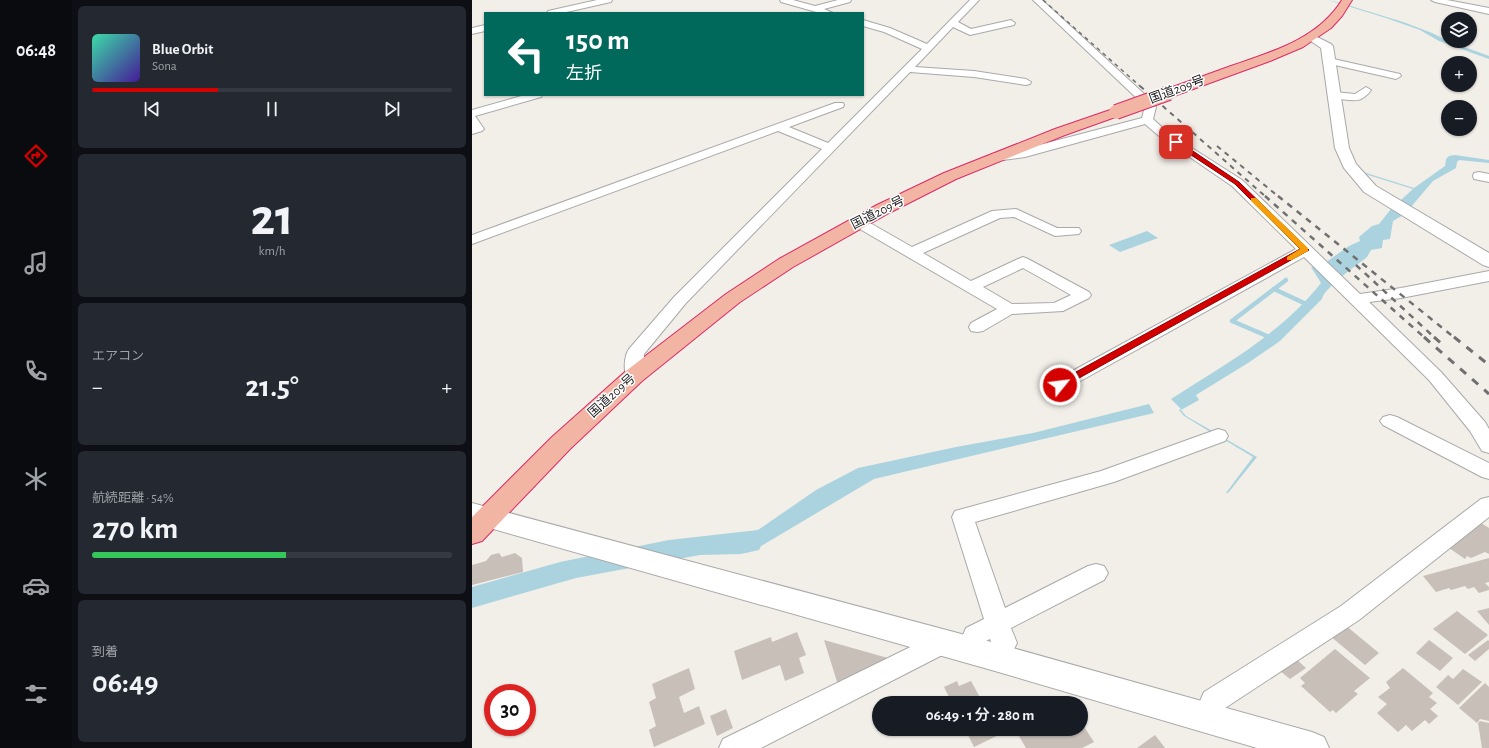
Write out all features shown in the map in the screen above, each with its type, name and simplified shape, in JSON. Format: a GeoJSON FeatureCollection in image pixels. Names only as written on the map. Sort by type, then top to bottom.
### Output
{"type":"FeatureCollection","features":[{"type":"Feature","properties":{"kind":"highway","name":"国道209号"},"geometry":{"type":"LineString","coordinates":[[477,522],[634,376],[733,298],[786,263],[858,222],[950,176],[1060,132],[1268,57],[1311,37],[1329,24],[1343,8],[1347,0]]}},
{"type":"Feature","properties":{"kind":"street"},"geometry":{"type":"LineString","coordinates":[[555,12],[608,0]]}},
{"type":"Feature","properties":{"kind":"street"},"geometry":{"type":"LineString","coordinates":[[784,0],[824,12]]}},
{"type":"Feature","properties":{"kind":"street"},"geometry":{"type":"LineString","coordinates":[[814,9],[847,0]]}},
{"type":"Feature","properties":{"kind":"street"},"geometry":{"type":"LineString","coordinates":[[634,376],[635,353],[680,300],[975,0]]}},
{"type":"Feature","properties":{"kind":"street"},"geometry":{"type":"LineString","coordinates":[[1036,0],[1150,105],[1151,110],[1146,120]]}},
{"type":"Feature","properties":{"kind":"street"},"geometry":{"type":"LineString","coordinates":[[1435,0],[1489,11]]}},
{"type":"Feature","properties":{"kind":"street"},"geometry":{"type":"LineString","coordinates":[[864,23],[888,30],[928,48]]}},
{"type":"Feature","properties":{"kind":"street"},"geometry":{"type":"LineString","coordinates":[[952,23],[970,32],[1011,23]]}},
{"type":"Feature","properties":{"kind":"street"},"geometry":{"type":"LineString","coordinates":[[472,31],[484,28]]}},
{"type":"Feature","properties":{"kind":"street"},"geometry":{"type":"LineString","coordinates":[[1311,37],[1327,46],[1342,148],[1349,165],[1370,189],[1489,261]]}},
{"type":"Feature","properties":{"kind":"street"},"geometry":{"type":"LineString","coordinates":[[1329,61],[1396,76]]}},
{"type":"Feature","properties":{"kind":"street"},"geometry":{"type":"LineString","coordinates":[[907,69],[974,74],[1026,82]]}},
{"type":"Feature","properties":{"kind":"street"},"geometry":{"type":"LineString","coordinates":[[1334,95],[1357,97],[1366,90]]}},
{"type":"Feature","properties":{"kind":"street"},"geometry":{"type":"LineString","coordinates":[[472,114],[534,96]]}},
{"type":"Feature","properties":{"kind":"street"},"geometry":{"type":"LineString","coordinates":[[472,240],[839,105]]}},
{"type":"Feature","properties":{"kind":"street"},"geometry":{"type":"LineString","coordinates":[[472,119],[478,129],[472,131]]}},
{"type":"Feature","properties":{"kind":"street"},"geometry":{"type":"LineString","coordinates":[[996,157],[1025,153],[1146,120]]}},
{"type":"Feature","properties":{"kind":"street"},"geometry":{"type":"LineString","coordinates":[[1146,120],[1163,134],[1237,183],[1435,376],[1478,427],[1489,446]]}},
{"type":"Feature","properties":{"kind":"street"},"geometry":{"type":"LineString","coordinates":[[777,127],[830,148]]}},
{"type":"Feature","properties":{"kind":"street"},"geometry":{"type":"LineString","coordinates":[[912,253],[997,214],[1016,213],[1055,232],[1074,231]]}},
{"type":"Feature","properties":{"kind":"street"},"geometry":{"type":"LineString","coordinates":[[858,222],[1009,309]]}},
{"type":"Feature","properties":{"kind":"street"},"geometry":{"type":"LineString","coordinates":[[1060,385],[1305,250]]}},
{"type":"Feature","properties":{"kind":"street"},"geometry":{"type":"LineString","coordinates":[[971,287],[1023,262],[1083,294],[1057,308],[1009,309],[977,327]]}},
{"type":"Feature","properties":{"kind":"street"},"geometry":{"type":"LineString","coordinates":[[1356,298],[1400,293],[1489,276]]}},
{"type":"Feature","properties":{"kind":"street"},"geometry":{"type":"LineString","coordinates":[[1390,421],[1489,472]]}},
{"type":"Feature","properties":{"kind":"street"},"geometry":{"type":"LineString","coordinates":[[1001,634],[963,517],[1107,476],[1218,436]]}},
{"type":"Feature","properties":{"kind":"street"},"geometry":{"type":"LineString","coordinates":[[1213,701],[1350,613],[1489,505]]}},
{"type":"Feature","properties":{"kind":"street"},"geometry":{"type":"LineString","coordinates":[[477,522],[995,657],[1312,748]]}},
{"type":"Feature","properties":{"kind":"street"},"geometry":{"type":"LineString","coordinates":[[975,635],[1001,634],[1096,573]]}},
{"type":"Feature","properties":{"kind":"street"},"geometry":{"type":"LineString","coordinates":[[733,748],[941,644]]}},
{"type":"Feature","properties":{"kind":"water"},"geometry":{"type":"Polygon","coordinates":[[[1328,0],[1403,22],[1441,38],[1441,42],[1420,30],[1328,0]]]}},
{"type":"Feature","properties":{"kind":"water"},"geometry":{"type":"Polygon","coordinates":[[[1458,48],[1467,48],[1489,56],[1489,59],[1458,48]]]}},
{"type":"Feature","properties":{"kind":"water"},"geometry":{"type":"Polygon","coordinates":[[[1455,155],[1489,160],[1489,163],[1459,160],[1456,168],[1433,181],[1405,214],[1393,221],[1390,239],[1383,240],[1382,248],[1371,250],[1367,257],[1334,283],[1324,294],[1322,299],[1280,341],[1248,363],[1196,395],[1199,400],[1181,410],[1186,416],[1214,432],[1212,433],[1184,416],[1179,410],[1181,409],[1171,399],[1231,361],[1288,318],[1321,283],[1311,267],[1319,267],[1349,246],[1360,241],[1359,237],[1372,226],[1379,224],[1391,209],[1413,189],[1365,174],[1363,172],[1414,188],[1445,166],[1446,159],[1449,156],[1455,155]]]}},
{"type":"Feature","properties":{"kind":"water"},"geometry":{"type":"Polygon","coordinates":[[[1147,231],[1158,238],[1120,252],[1109,245],[1147,231]]]}},
{"type":"Feature","properties":{"kind":"water"},"geometry":{"type":"Polygon","coordinates":[[[1149,404],[1154,413],[874,479],[761,546],[759,550],[741,554],[700,555],[576,578],[472,608],[472,587],[560,562],[669,540],[758,530],[816,490],[858,468],[956,447],[1033,433],[1149,404]]]}},
{"type":"Feature","properties":{"kind":"water"},"geometry":{"type":"Polygon","coordinates":[[[1224,438],[1257,457],[1228,493],[1226,493],[1253,457],[1223,439],[1224,438]]]}},
{"type":"Feature","properties":{"kind":"building"},"geometry":{"type":"Polygon","coordinates":[[[1481,523],[1489,528],[1489,554],[1485,552],[1471,558],[1467,556],[1465,559],[1449,548],[1481,523]]]}},
{"type":"Feature","properties":{"kind":"building"},"geometry":{"type":"Polygon","coordinates":[[[499,553],[502,557],[515,553],[522,558],[523,572],[472,585],[472,565],[486,561],[491,555],[499,553]]]}},
{"type":"Feature","properties":{"kind":"building"},"geometry":{"type":"Polygon","coordinates":[[[1489,558],[1489,582],[1485,583],[1489,587],[1489,590],[1479,593],[1474,587],[1468,589],[1465,586],[1451,590],[1449,588],[1436,592],[1423,576],[1489,558]]]}},
{"type":"Feature","properties":{"kind":"building"},"geometry":{"type":"Polygon","coordinates":[[[1489,608],[1489,625],[1477,611],[1489,608]]]}},
{"type":"Feature","properties":{"kind":"building"},"geometry":{"type":"Polygon","coordinates":[[[1457,611],[1488,635],[1465,654],[1433,629],[1457,611]]]}},
{"type":"Feature","properties":{"kind":"building"},"geometry":{"type":"Polygon","coordinates":[[[1345,625],[1379,653],[1365,665],[1330,636],[1345,625]]]}},
{"type":"Feature","properties":{"kind":"building"},"geometry":{"type":"Polygon","coordinates":[[[797,632],[806,655],[799,658],[804,673],[785,681],[780,665],[742,680],[734,651],[771,637],[772,642],[797,632]]]}},
{"type":"Feature","properties":{"kind":"building"},"geometry":{"type":"Polygon","coordinates":[[[824,640],[888,658],[872,666],[872,669],[838,685],[824,640]]]}},
{"type":"Feature","properties":{"kind":"building"},"geometry":{"type":"Polygon","coordinates":[[[1429,640],[1453,658],[1440,671],[1416,653],[1429,640]]]}},
{"type":"Feature","properties":{"kind":"building"},"geometry":{"type":"Polygon","coordinates":[[[1488,640],[1489,649],[1475,661],[1468,655],[1488,640]]]}},
{"type":"Feature","properties":{"kind":"building"},"geometry":{"type":"Polygon","coordinates":[[[1335,649],[1370,678],[1354,691],[1358,694],[1336,713],[1333,710],[1330,712],[1301,686],[1305,683],[1300,678],[1335,649]]]}},
{"type":"Feature","properties":{"kind":"building"},"geometry":{"type":"Polygon","coordinates":[[[1296,659],[1306,668],[1290,679],[1280,671],[1296,659]]]}},
{"type":"Feature","properties":{"kind":"building"},"geometry":{"type":"Polygon","coordinates":[[[689,668],[695,689],[679,697],[684,713],[699,706],[705,724],[654,747],[649,730],[656,726],[649,702],[656,698],[652,684],[689,668]]]}},
{"type":"Feature","properties":{"kind":"building"},"geometry":{"type":"Polygon","coordinates":[[[1403,668],[1433,693],[1429,697],[1437,703],[1430,709],[1438,716],[1429,724],[1425,720],[1412,731],[1406,725],[1398,732],[1377,713],[1387,704],[1378,697],[1390,688],[1386,682],[1403,668]]]}},
{"type":"Feature","properties":{"kind":"building"},"geometry":{"type":"Polygon","coordinates":[[[1463,669],[1482,682],[1458,705],[1436,687],[1448,675],[1453,679],[1463,669]]]}},
{"type":"Feature","properties":{"kind":"building"},"geometry":{"type":"Polygon","coordinates":[[[957,681],[959,686],[971,681],[979,696],[948,696],[944,687],[957,681]]]}},
{"type":"Feature","properties":{"kind":"building"},"geometry":{"type":"Polygon","coordinates":[[[1485,683],[1489,687],[1489,721],[1480,719],[1477,723],[1459,708],[1485,683]]]}},
{"type":"Feature","properties":{"kind":"building"},"geometry":{"type":"Polygon","coordinates":[[[726,709],[733,728],[717,736],[710,716],[726,709]]]}},
{"type":"Feature","properties":{"kind":"building"},"geometry":{"type":"Polygon","coordinates":[[[1480,721],[1489,723],[1489,748],[1482,748],[1478,723],[1480,721]]]}},
{"type":"Feature","properties":{"kind":"building"},"geometry":{"type":"Polygon","coordinates":[[[1088,733],[1094,742],[1082,748],[1026,748],[1019,736],[1088,736],[1088,733]]]}},
{"type":"Feature","properties":{"kind":"building"},"geometry":{"type":"Polygon","coordinates":[[[1155,735],[1165,748],[1137,748],[1155,735]]]}},
{"type":"Feature","properties":{"kind":"building"},"geometry":{"type":"Polygon","coordinates":[[[968,736],[997,736],[974,747],[968,736]]]}},
{"type":"Feature","properties":{"kind":"waterway"},"geometry":{"type":"LineString","coordinates":[[1274,289],[1286,280]]}},
{"type":"Feature","properties":{"kind":"waterway"},"geometry":{"type":"LineString","coordinates":[[1267,336],[1232,321],[1274,289]]}},
{"type":"Feature","properties":{"kind":"waterway"},"geometry":{"type":"LineString","coordinates":[[1274,289],[1304,303]]}},
{"type":"Feature","properties":{"kind":"railway"},"geometry":{"type":"LineString","coordinates":[[1043,0],[1141,87]]}},
{"type":"Feature","properties":{"kind":"railway"},"geometry":{"type":"LineString","coordinates":[[1140,86],[1266,197]]}},
{"type":"Feature","properties":{"kind":"railway"},"geometry":{"type":"LineString","coordinates":[[1217,146],[1279,197]]}},
{"type":"Feature","properties":{"kind":"railway"},"geometry":{"type":"LineString","coordinates":[[1265,196],[1425,338]]}},
{"type":"Feature","properties":{"kind":"railway"},"geometry":{"type":"LineString","coordinates":[[1278,196],[1455,338]]}},
{"type":"Feature","properties":{"kind":"railway"},"geometry":{"type":"LineString","coordinates":[[1356,265],[1435,338]]}},
{"type":"Feature","properties":{"kind":"railway"},"geometry":{"type":"LineString","coordinates":[[1424,337],[1489,394]]}},
{"type":"Feature","properties":{"kind":"railway"},"geometry":{"type":"LineString","coordinates":[[1434,337],[1442,344]]}},
{"type":"Feature","properties":{"kind":"railway"},"geometry":{"type":"LineString","coordinates":[[1454,337],[1489,365]]}},
{"type":"Feature","properties":{"kind":"slow traffic"},"geometry":{"type":"LineString","coordinates":[[1253,199],[1305,250],[1289,258]]}},
{"type":"Feature","properties":{"kind":"route"},"geometry":{"type":"LineString","coordinates":[[1060,385],[1305,250],[1237,183],[1176,142]]}}]}
